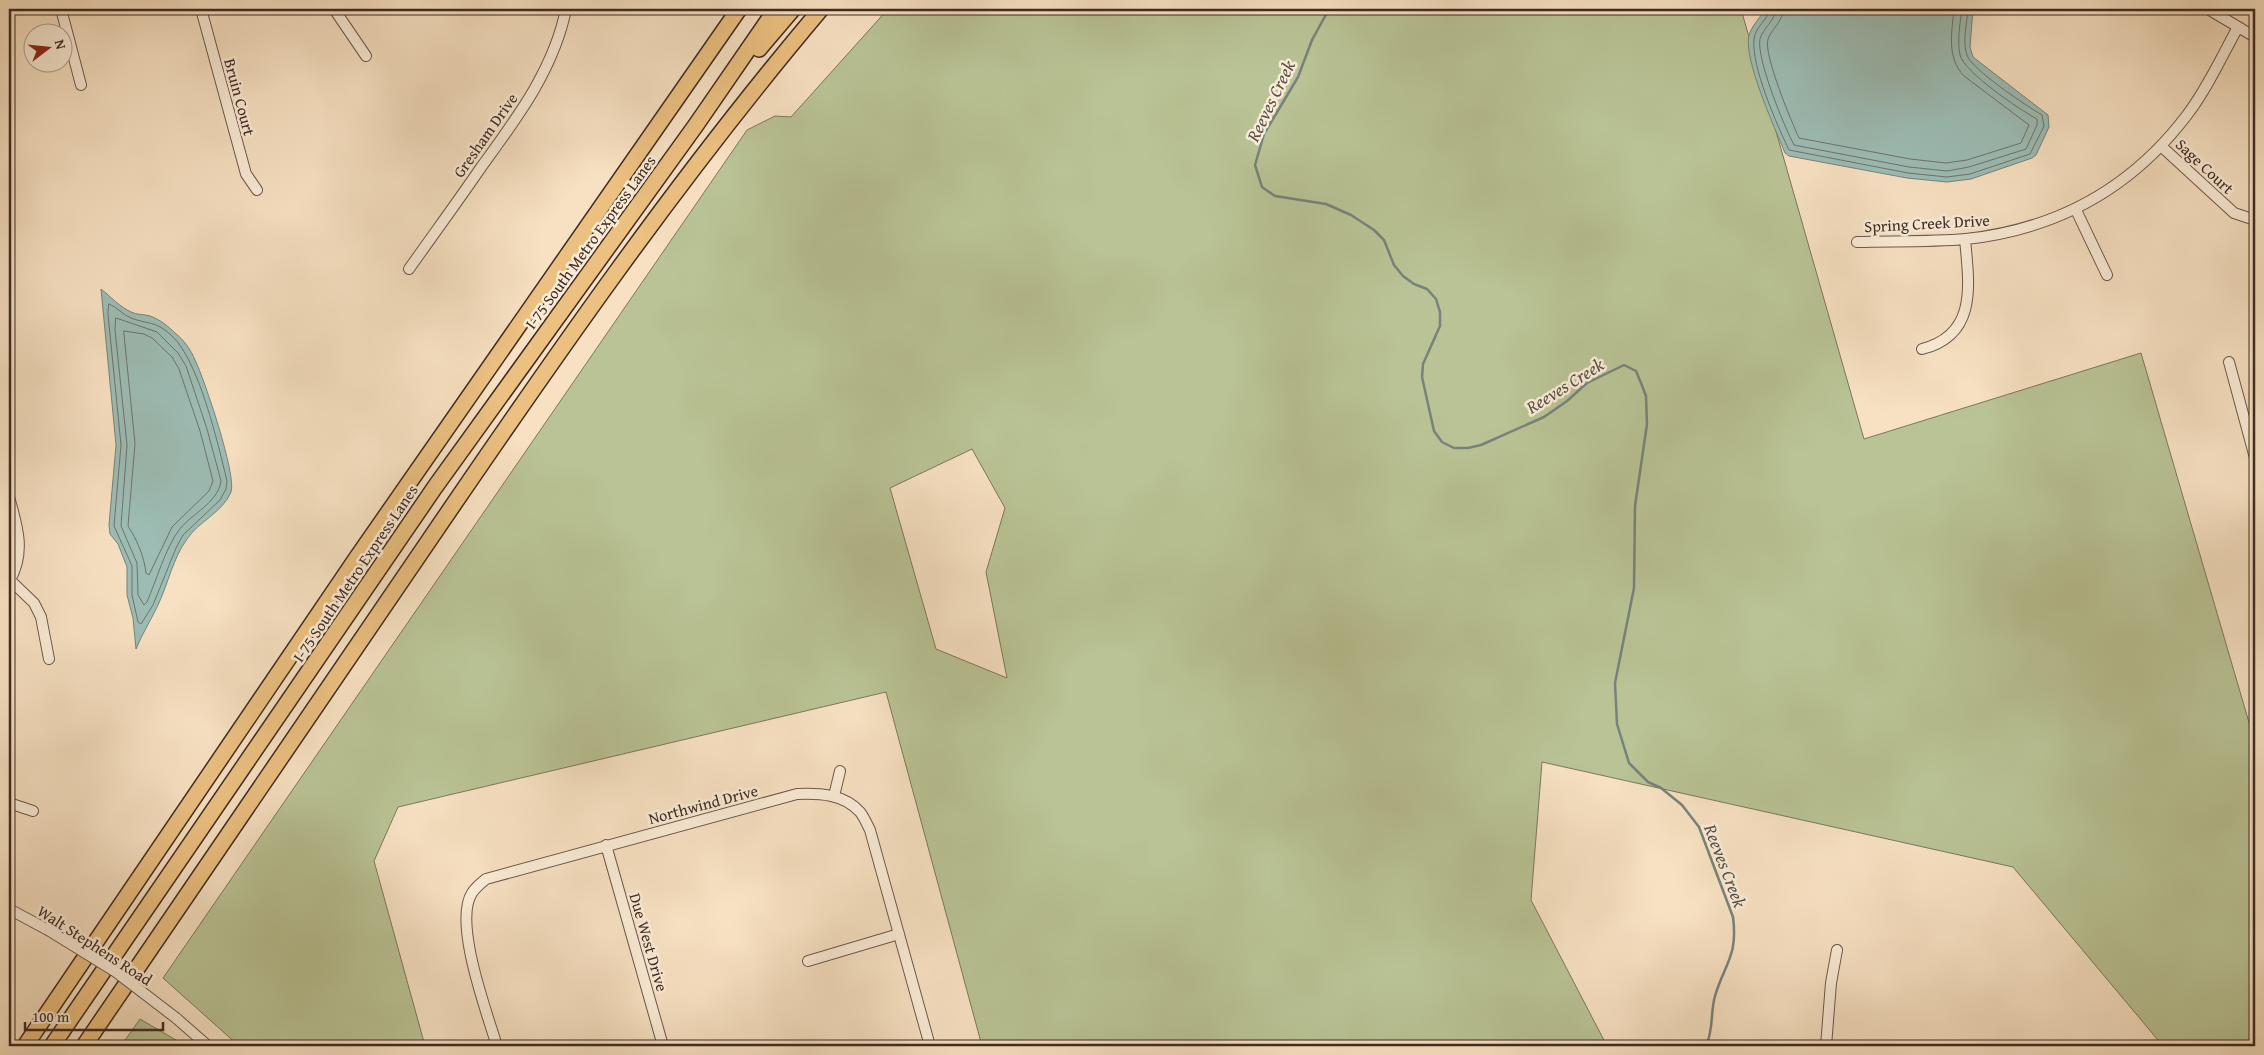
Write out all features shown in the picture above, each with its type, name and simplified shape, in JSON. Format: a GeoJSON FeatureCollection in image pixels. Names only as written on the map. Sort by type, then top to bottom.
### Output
{"type":"FeatureCollection","features":[{"type":"Feature","properties":{"kind":"highway"},"geometry":{"type":"LineString","coordinates":[[25,1046],[358,556],[739,9]]}},
{"type":"Feature","properties":{"kind":"highway","name":"I-75 South Metro Express Lanes"},"geometry":{"type":"LineString","coordinates":[[52,1046],[435,487],[696,125],[776,9]]}},
{"type":"Feature","properties":{"kind":"highway","name":"I-75 South Metro Express Lanes"},"geometry":{"type":"LineString","coordinates":[[696,125],[793,9]]}},
{"type":"Feature","properties":{"kind":"highway"},"geometry":{"type":"LineString","coordinates":[[84,1046],[561,348],[652,221],[778,60],[821,9]]}},
{"type":"Feature","properties":{"kind":"street"},"geometry":{"type":"LineString","coordinates":[[61,9],[81,85]]}},
{"type":"Feature","properties":{"kind":"street","name":"Bruin Court"},"geometry":{"type":"LineString","coordinates":[[201,9],[246,174],[256,190]]}},
{"type":"Feature","properties":{"kind":"street"},"geometry":{"type":"LineString","coordinates":[[334,9],[366,56]]}},
{"type":"Feature","properties":{"kind":"street","name":"Gresham Drive"},"geometry":{"type":"LineString","coordinates":[[409,269],[506,133],[540,80],[550,58],[566,9]]}},
{"type":"Feature","properties":{"kind":"street"},"geometry":{"type":"LineString","coordinates":[[2208,9],[2255,37]]}},
{"type":"Feature","properties":{"kind":"street","name":"Spring Creek Drive"},"geometry":{"type":"LineString","coordinates":[[1857,242],[1966,239],[2020,230],[2076,210],[2136,171],[2161,146],[2188,114],[2238,27]]}},
{"type":"Feature","properties":{"kind":"street","name":"Sage Court"},"geometry":{"type":"LineString","coordinates":[[2161,146],[2234,213],[2255,220]]}},
{"type":"Feature","properties":{"kind":"street"},"geometry":{"type":"LineString","coordinates":[[2076,210],[2108,275]]}},
{"type":"Feature","properties":{"kind":"street"},"geometry":{"type":"LineString","coordinates":[[1922,350],[1939,345],[1960,324],[1970,293],[1966,239]]}},
{"type":"Feature","properties":{"kind":"street"},"geometry":{"type":"LineString","coordinates":[[2229,362],[2255,458]]}},
{"type":"Feature","properties":{"kind":"street"},"geometry":{"type":"LineString","coordinates":[[9,497],[19,534],[19,550],[14,572],[9,580],[34,603],[41,617],[49,659]]}},
{"type":"Feature","properties":{"kind":"street"},"geometry":{"type":"LineString","coordinates":[[834,796],[840,771]]}},
{"type":"Feature","properties":{"kind":"street","name":"Northwind Drive"},"geometry":{"type":"LineString","coordinates":[[496,1046],[468,948],[467,914],[471,894],[486,879],[797,794],[821,793],[842,799],[860,812],[870,830],[930,1046]]}},
{"type":"Feature","properties":{"kind":"street"},"geometry":{"type":"LineString","coordinates":[[9,803],[33,811]]}},
{"type":"Feature","properties":{"kind":"street","name":"Due West Drive"},"geometry":{"type":"LineString","coordinates":[[606,845],[663,1046]]}},
{"type":"Feature","properties":{"kind":"street","name":"Walt Stephens Road"},"geometry":{"type":"LineString","coordinates":[[9,909],[48,930],[116,972],[176,1018],[208,1046]]}},
{"type":"Feature","properties":{"kind":"street"},"geometry":{"type":"LineString","coordinates":[[808,961],[899,934]]}},
{"type":"Feature","properties":{"kind":"street"},"geometry":{"type":"LineString","coordinates":[[1826,1046],[1830,991],[1837,950]]}},
{"type":"Feature","properties":{"kind":"green space"},"geometry":{"type":"Polygon","coordinates":[[[888,9],[1741,9],[1864,439],[2141,353],[2255,743],[2255,1046],[2163,1046],[2013,867],[1542,762],[1531,900],[1607,1046],[982,1046],[886,692],[398,807],[374,861],[425,1046],[239,1046],[163,978],[747,130],[775,116],[791,117],[888,9]],[[972,449],[890,488],[936,649],[1007,678],[986,572],[1005,508],[972,449]]]}},
{"type":"Feature","properties":{"kind":"green space"},"geometry":{"type":"Polygon","coordinates":[[[140,1019],[186,1046],[121,1046],[140,1019]]]}},
{"type":"Feature","properties":{"kind":"water"},"geometry":{"type":"Polygon","coordinates":[[[1766,9],[1973,9],[1970,47],[1973,57],[2048,115],[2049,127],[2036,155],[1971,179],[1947,182],[1907,178],[1789,156],[1785,153],[1761,94],[1748,46],[1750,32],[1766,9]]]}},
{"type":"Feature","properties":{"kind":"water"},"geometry":{"type":"Polygon","coordinates":[[[101,289],[127,310],[136,314],[150,316],[163,323],[189,349],[212,405],[225,448],[232,482],[231,492],[227,499],[197,527],[182,546],[162,597],[136,649],[133,618],[127,595],[127,567],[118,544],[110,534],[109,525],[116,445],[101,289]]]}},
{"type":"Feature","properties":{"kind":"waterway","name":"Reeves Creek"},"geometry":{"type":"LineString","coordinates":[[1329,9],[1312,40],[1298,77],[1264,134],[1255,165],[1262,187],[1275,196],[1326,204],[1351,215],[1374,230],[1384,240],[1394,265],[1403,276],[1414,284],[1427,289],[1436,299],[1440,312],[1440,326],[1423,364],[1422,377],[1434,431],[1442,442],[1454,448],[1468,448],[1481,445],[1544,417],[1567,401],[1587,383],[1624,365],[1636,371],[1646,396],[1647,424],[1635,506],[1634,588],[1615,683],[1617,724],[1629,763],[1648,782],[1661,788],[1682,805],[1699,827],[1733,917],[1734,941],[1730,959],[1715,996],[1710,1033],[1706,1046]]}}]}
